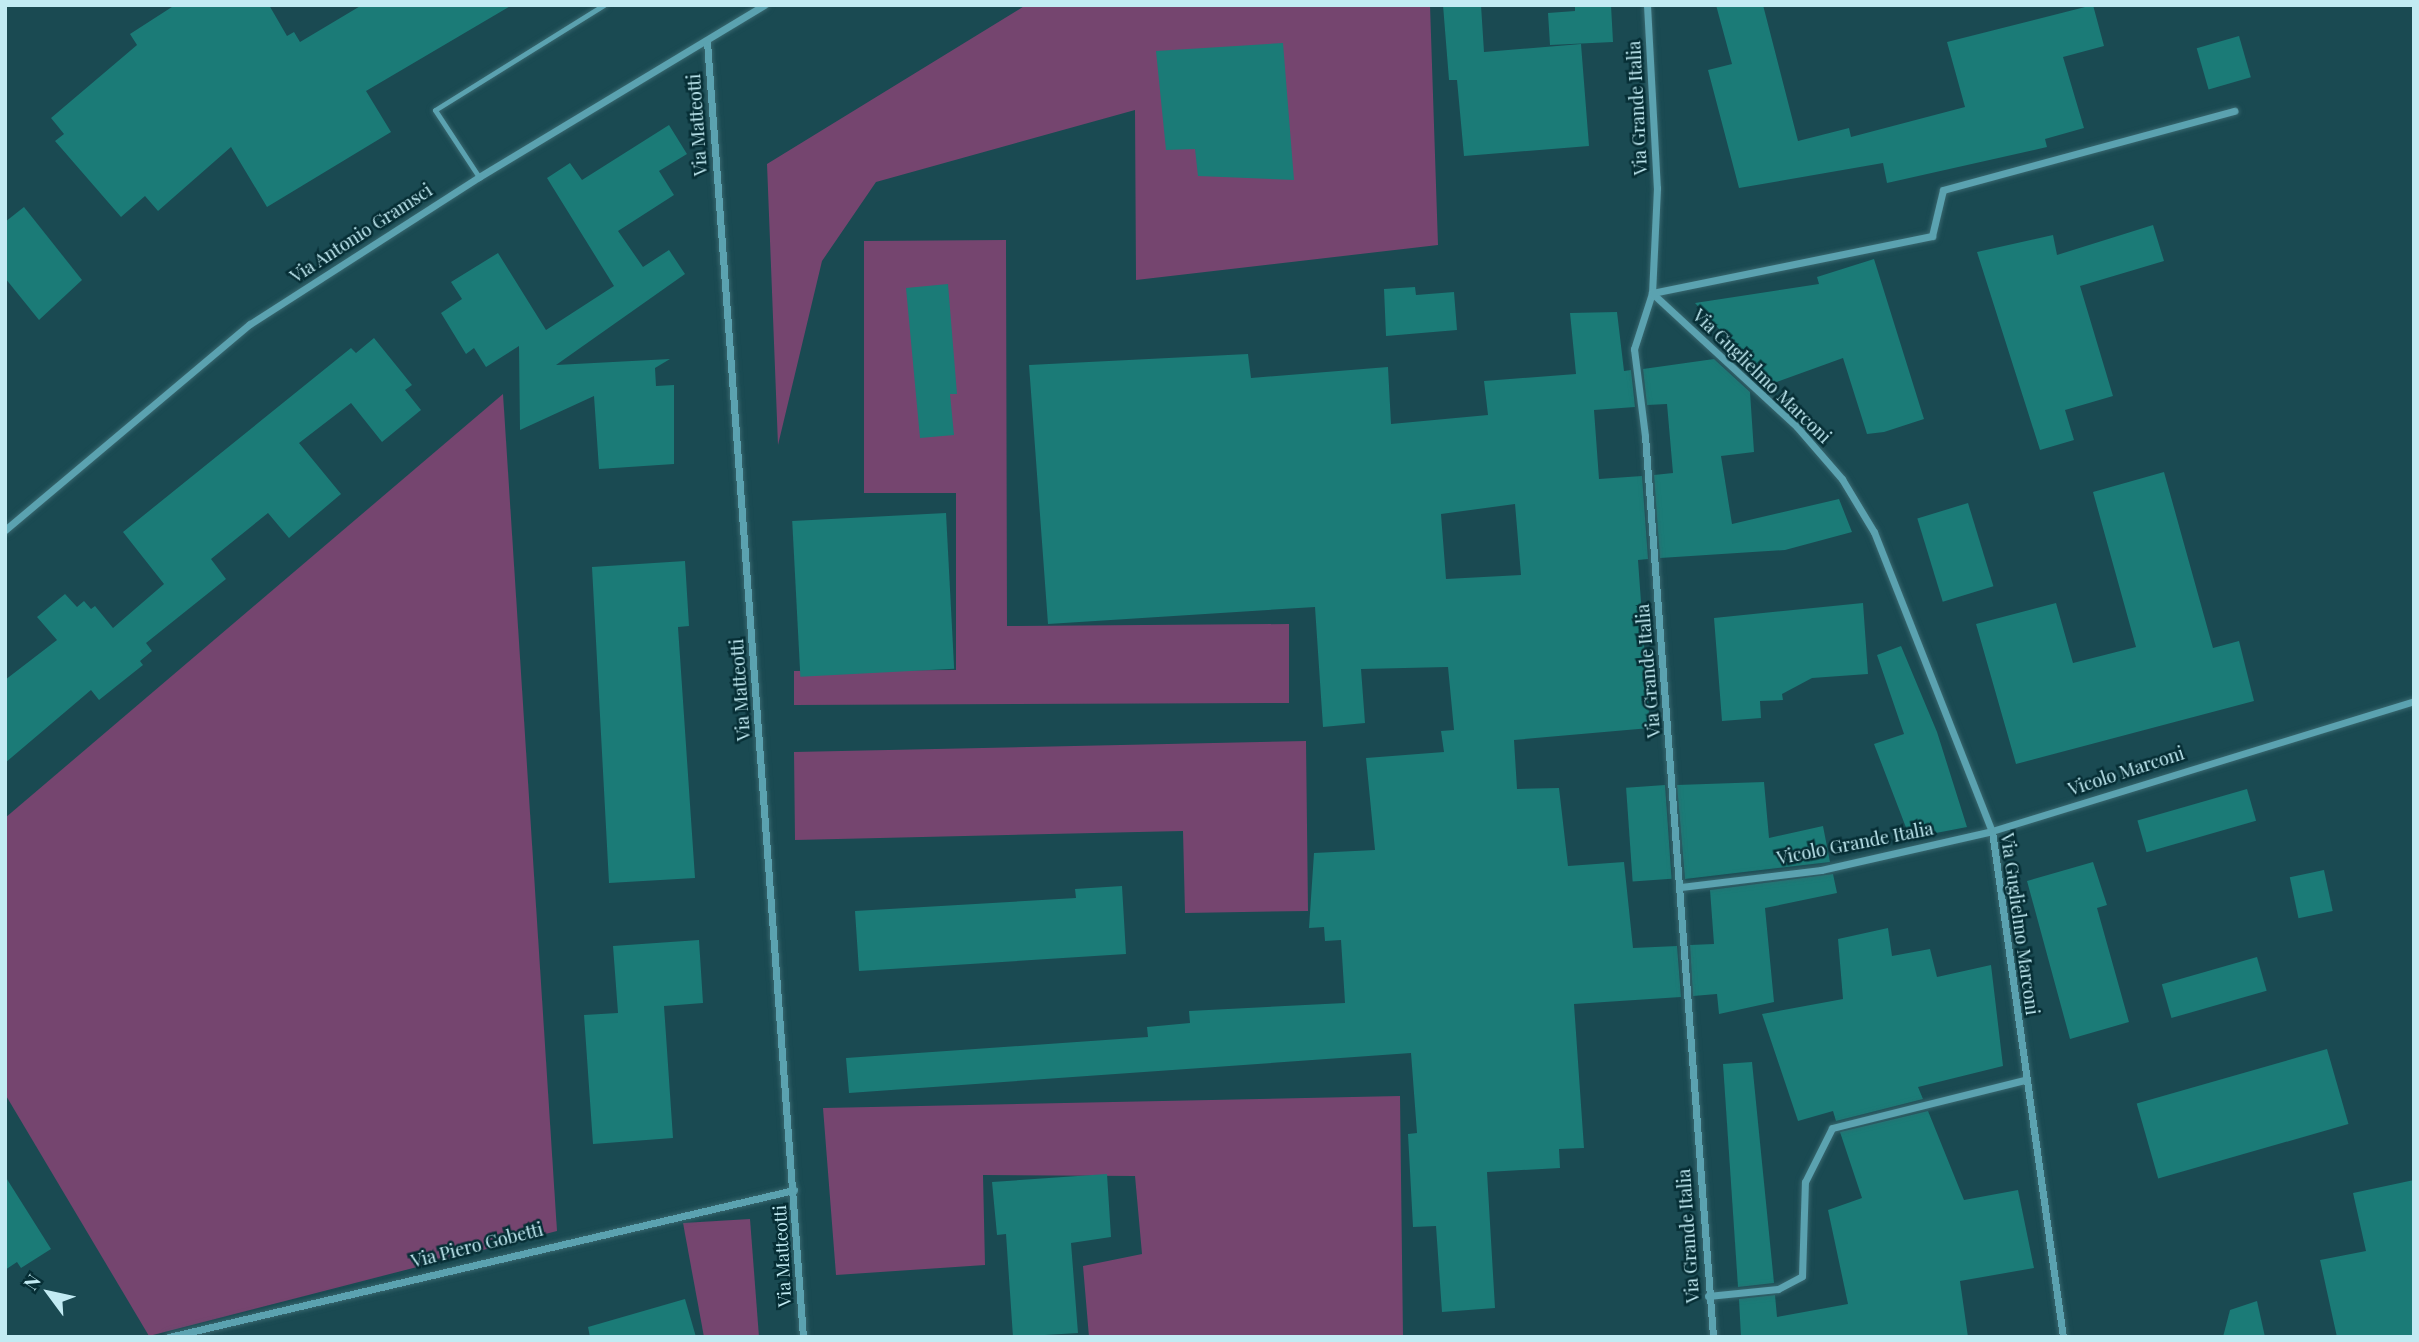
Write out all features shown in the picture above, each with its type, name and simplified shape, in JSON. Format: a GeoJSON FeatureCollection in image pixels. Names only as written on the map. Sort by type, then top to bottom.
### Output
{"type":"FeatureCollection","features":[{"type":"Feature","properties":{"kind":"street","name":"Via Antonio Gramsci"},"geometry":{"type":"LineString","coordinates":[[5,530],[250,324],[479,177],[707,42],[764,5]]}},
{"type":"Feature","properties":{"kind":"street","name":"Via Grande Italia"},"geometry":{"type":"LineString","coordinates":[[1647,5],[1657,188],[1652,293],[1634,349],[1681,887],[1707,1296],[1713,1337]]}},
{"type":"Feature","properties":{"kind":"street","name":"Via Matteotti"},"geometry":{"type":"LineString","coordinates":[[707,42],[803,1337]]}},
{"type":"Feature","properties":{"kind":"street","name":"Via Guglielmo Marconi"},"geometry":{"type":"LineString","coordinates":[[1652,293],[1932,236],[1943,190],[2234,111]]}},
{"type":"Feature","properties":{"kind":"street","name":"Via Guglielmo Marconi"},"geometry":{"type":"LineString","coordinates":[[1652,293],[1797,427],[1842,479],[1874,531],[1992,831],[2063,1337]]}},
{"type":"Feature","properties":{"kind":"street","name":"Vicolo Marconi"},"geometry":{"type":"LineString","coordinates":[[1992,831],[2270,742],[2414,701]]}},
{"type":"Feature","properties":{"kind":"street","name":"Vicolo Grande Italia"},"geometry":{"type":"LineString","coordinates":[[1681,887],[1821,870],[1992,831]]}},
{"type":"Feature","properties":{"kind":"street"},"geometry":{"type":"LineString","coordinates":[[1707,1296],[1778,1289],[1802,1276],[1805,1182],[1832,1128],[2025,1080]]}},
{"type":"Feature","properties":{"kind":"street","name":"Via Piero Gobetti"},"geometry":{"type":"LineString","coordinates":[[169,1337],[794,1190]]}},
{"type":"Feature","properties":{"kind":"lane"},"geometry":{"type":"LineString","coordinates":[[479,177],[435,110],[604,5]]}},
{"type":"Feature","properties":{"kind":"shaded area"},"geometry":{"type":"Polygon","coordinates":[[[1026,5],[1430,5],[1438,245],[1136,280],[1135,110],[876,182],[822,261],[778,445],[767,164],[1026,5]]]}},
{"type":"Feature","properties":{"kind":"shaded area"},"geometry":{"type":"Polygon","coordinates":[[[1006,240],[1007,626],[1289,624],[1289,703],[794,705],[794,671],[956,670],[956,493],[864,493],[864,241],[1006,240]]]}},
{"type":"Feature","properties":{"kind":"shaded area"},"geometry":{"type":"Polygon","coordinates":[[[503,394],[557,1231],[149,1336],[5,1094],[5,818],[503,394]]]}},
{"type":"Feature","properties":{"kind":"shaded area"},"geometry":{"type":"Polygon","coordinates":[[[1306,741],[1308,911],[1185,913],[1183,831],[795,840],[794,752],[1306,741]]]}},
{"type":"Feature","properties":{"kind":"shaded area"},"geometry":{"type":"Polygon","coordinates":[[[1400,1096],[1403,1337],[1089,1337],[1083,1266],[1142,1254],[1135,1176],[983,1175],[985,1265],[836,1275],[823,1108],[1400,1096]]]}},
{"type":"Feature","properties":{"kind":"shaded area"},"geometry":{"type":"Polygon","coordinates":[[[750,1219],[759,1337],[704,1337],[683,1223],[750,1219]]]}},
{"type":"Feature","properties":{"kind":"building"},"geometry":{"type":"Polygon","coordinates":[[[175,5],[269,5],[287,36],[294,32],[300,42],[362,5],[512,5],[366,91],[391,132],[267,207],[231,147],[158,211],[145,196],[121,217],[55,141],[64,134],[51,118],[137,45],[130,34],[175,5]]]}},
{"type":"Feature","properties":{"kind":"building"},"geometry":{"type":"Polygon","coordinates":[[[1443,5],[1481,5],[1484,52],[1581,44],[1589,146],[1464,156],[1457,80],[1449,80],[1443,5]]]}},
{"type":"Feature","properties":{"kind":"building"},"geometry":{"type":"Polygon","coordinates":[[[1575,5],[1611,5],[1613,42],[1550,45],[1548,13],[1575,11],[1575,5]]]}},
{"type":"Feature","properties":{"kind":"building"},"geometry":{"type":"Polygon","coordinates":[[[1716,5],[1763,5],[1798,141],[1849,128],[1851,137],[1965,107],[1947,42],[2093,5],[2104,46],[2063,57],[2084,128],[2045,139],[2047,147],[1887,183],[1883,163],[1739,188],[1708,70],[1732,64],[1716,5]]]}},
{"type":"Feature","properties":{"kind":"building"},"geometry":{"type":"Polygon","coordinates":[[[2239,36],[2251,77],[2209,89],[2197,48],[2239,36]]]}},
{"type":"Feature","properties":{"kind":"building"},"geometry":{"type":"Polygon","coordinates":[[[1283,43],[1294,180],[1198,176],[1195,149],[1166,150],[1156,51],[1283,43]]]}},
{"type":"Feature","properties":{"kind":"building"},"geometry":{"type":"Polygon","coordinates":[[[669,125],[687,154],[659,171],[674,195],[618,231],[643,267],[669,250],[685,274],[556,365],[670,359],[655,368],[656,386],[674,385],[674,464],[599,469],[594,396],[520,430],[519,346],[486,367],[474,348],[466,354],[441,313],[462,299],[451,282],[498,253],[546,330],[614,286],[547,178],[570,163],[582,180],[669,125]]]}},
{"type":"Feature","properties":{"kind":"building"},"geometry":{"type":"Polygon","coordinates":[[[24,207],[82,280],[39,320],[5,278],[5,222],[24,207]]]}},
{"type":"Feature","properties":{"kind":"building"},"geometry":{"type":"Polygon","coordinates":[[[2153,225],[2164,261],[2080,286],[2113,396],[2065,410],[2074,440],[2040,450],[1977,252],[2053,235],[2057,255],[2153,225]]]}},
{"type":"Feature","properties":{"kind":"building"},"geometry":{"type":"Polygon","coordinates":[[[1874,259],[1924,419],[1884,432],[1867,434],[1843,358],[1763,387],[1730,357],[1743,355],[1695,303],[1819,284],[1817,277],[1874,259]]]}},
{"type":"Feature","properties":{"kind":"building"},"geometry":{"type":"Polygon","coordinates":[[[948,284],[957,394],[950,394],[954,435],[920,438],[906,288],[948,284]]]}},
{"type":"Feature","properties":{"kind":"building"},"geometry":{"type":"Polygon","coordinates":[[[1415,287],[1416,295],[1454,292],[1457,330],[1386,336],[1384,289],[1415,287]]]}},
{"type":"Feature","properties":{"kind":"building"},"geometry":{"type":"Polygon","coordinates":[[[1617,312],[1624,371],[1631,370],[1635,407],[1594,410],[1599,479],[1642,476],[1648,559],[1638,560],[1650,728],[1514,740],[1517,789],[1559,788],[1568,866],[1624,862],[1633,948],[1677,946],[1681,997],[1574,1004],[1584,1148],[1559,1149],[1560,1168],[1487,1172],[1495,1308],[1442,1312],[1436,1226],[1413,1227],[1408,1134],[1417,1133],[1411,1053],[849,1093],[846,1058],[1148,1037],[1147,1027],[1190,1023],[1189,1011],[1345,1003],[1341,940],[1325,941],[1324,927],[1309,928],[1314,853],[1375,850],[1366,758],[1444,752],[1441,731],[1454,730],[1448,667],[1361,669],[1365,723],[1323,727],[1315,607],[1048,624],[1029,365],[1248,354],[1251,378],[1388,367],[1391,424],[1488,415],[1484,381],[1576,374],[1570,313],[1617,312]],[[1515,504],[1441,514],[1446,579],[1521,575],[1515,504]]]}},
{"type":"Feature","properties":{"kind":"building"},"geometry":{"type":"Polygon","coordinates":[[[374,338],[412,385],[405,390],[421,410],[382,442],[351,403],[299,443],[341,494],[289,538],[268,513],[211,559],[226,579],[146,643],[152,651],[140,661],[143,665],[99,700],[91,690],[5,763],[5,680],[57,640],[37,617],[65,594],[77,607],[84,601],[91,609],[95,606],[113,628],[164,584],[123,532],[351,348],[356,353],[374,338]]]}},
{"type":"Feature","properties":{"kind":"building"},"geometry":{"type":"Polygon","coordinates":[[[1714,359],[1750,392],[1754,452],[1721,456],[1732,524],[1839,499],[1852,532],[1785,550],[1660,558],[1654,475],[1673,473],[1667,404],[1647,405],[1643,369],[1714,359]]]}},
{"type":"Feature","properties":{"kind":"building"},"geometry":{"type":"Polygon","coordinates":[[[2164,472],[2213,648],[2239,641],[2254,701],[2016,764],[1976,624],[2056,603],[2073,663],[2136,647],[2093,492],[2164,472]]]}},
{"type":"Feature","properties":{"kind":"building"},"geometry":{"type":"Polygon","coordinates":[[[1968,503],[1993,586],[1943,602],[1917,518],[1968,503]]]}},
{"type":"Feature","properties":{"kind":"building"},"geometry":{"type":"Polygon","coordinates":[[[946,513],[954,669],[800,677],[792,521],[946,513]]]}},
{"type":"Feature","properties":{"kind":"building"},"geometry":{"type":"Polygon","coordinates":[[[685,561],[689,626],[678,627],[695,878],[609,883],[592,567],[685,561]]]}},
{"type":"Feature","properties":{"kind":"building"},"geometry":{"type":"Polygon","coordinates":[[[1863,603],[1868,674],[1812,678],[1782,694],[1783,700],[1760,701],[1761,718],[1722,721],[1714,618],[1863,603]]]}},
{"type":"Feature","properties":{"kind":"building"},"geometry":{"type":"Polygon","coordinates":[[[1901,646],[1937,732],[1967,827],[1910,838],[1874,744],[1904,734],[1877,655],[1901,646]]]}},
{"type":"Feature","properties":{"kind":"building"},"geometry":{"type":"Polygon","coordinates":[[[1764,782],[1769,838],[1823,826],[1830,862],[1685,879],[1677,785],[1764,782]]]}},
{"type":"Feature","properties":{"kind":"building"},"geometry":{"type":"Polygon","coordinates":[[[1665,785],[1672,879],[1633,881],[1626,788],[1665,785]]]}},
{"type":"Feature","properties":{"kind":"building"},"geometry":{"type":"Polygon","coordinates":[[[2247,789],[2256,821],[2147,852],[2137,820],[2247,789]]]}},
{"type":"Feature","properties":{"kind":"building"},"geometry":{"type":"Polygon","coordinates":[[[2093,862],[2107,905],[2097,908],[2129,1022],[2070,1039],[2027,881],[2093,862]]]}},
{"type":"Feature","properties":{"kind":"building"},"geometry":{"type":"Polygon","coordinates":[[[2324,870],[2333,911],[2298,918],[2290,877],[2324,870]]]}},
{"type":"Feature","properties":{"kind":"building"},"geometry":{"type":"Polygon","coordinates":[[[1833,874],[1837,893],[1765,908],[1774,1002],[1719,1014],[1717,994],[1693,996],[1690,945],[1714,944],[1710,890],[1833,874]]]}},
{"type":"Feature","properties":{"kind":"building"},"geometry":{"type":"Polygon","coordinates":[[[1122,886],[1126,954],[859,971],[855,911],[1076,898],[1075,889],[1122,886]]]}},
{"type":"Feature","properties":{"kind":"building"},"geometry":{"type":"Polygon","coordinates":[[[1888,928],[1892,956],[1930,949],[1937,977],[1991,965],[2003,1066],[1918,1087],[1923,1099],[1836,1121],[1833,1111],[1798,1121],[1762,1014],[1843,999],[1838,939],[1888,928]]]}},
{"type":"Feature","properties":{"kind":"building"},"geometry":{"type":"Polygon","coordinates":[[[699,940],[703,1003],[664,1006],[673,1138],[593,1144],[584,1015],[618,1013],[613,946],[699,940]]]}},
{"type":"Feature","properties":{"kind":"building"},"geometry":{"type":"Polygon","coordinates":[[[2257,957],[2267,991],[2171,1018],[2162,984],[2257,957]]]}},
{"type":"Feature","properties":{"kind":"building"},"geometry":{"type":"Polygon","coordinates":[[[2327,1049],[2348,1124],[2158,1179],[2137,1104],[2327,1049]]]}},
{"type":"Feature","properties":{"kind":"building"},"geometry":{"type":"Polygon","coordinates":[[[1752,1062],[1774,1283],[1738,1287],[1723,1064],[1752,1062]]]}},
{"type":"Feature","properties":{"kind":"building"},"geometry":{"type":"Polygon","coordinates":[[[1928,1111],[1964,1200],[2018,1190],[2034,1268],[1960,1281],[1968,1337],[1741,1337],[1739,1299],[1775,1295],[1777,1317],[1848,1304],[1828,1210],[1862,1198],[1840,1132],[1928,1111]]]}},
{"type":"Feature","properties":{"kind":"building"},"geometry":{"type":"Polygon","coordinates":[[[1107,1174],[1111,1237],[1071,1243],[1078,1333],[1013,1337],[1006,1234],[997,1235],[992,1182],[1107,1174]]]}},
{"type":"Feature","properties":{"kind":"building"},"geometry":{"type":"Polygon","coordinates":[[[5,1176],[51,1249],[21,1268],[17,1262],[5,1270],[5,1176]]]}},
{"type":"Feature","properties":{"kind":"building"},"geometry":{"type":"Polygon","coordinates":[[[2414,1180],[2414,1337],[2337,1337],[2320,1260],[2366,1251],[2353,1193],[2414,1180]]]}},
{"type":"Feature","properties":{"kind":"building"},"geometry":{"type":"Polygon","coordinates":[[[685,1299],[696,1337],[590,1337],[588,1327],[685,1299]]]}},
{"type":"Feature","properties":{"kind":"building"},"geometry":{"type":"Polygon","coordinates":[[[2257,1301],[2265,1337],[2223,1337],[2230,1310],[2257,1301]]]}}]}
